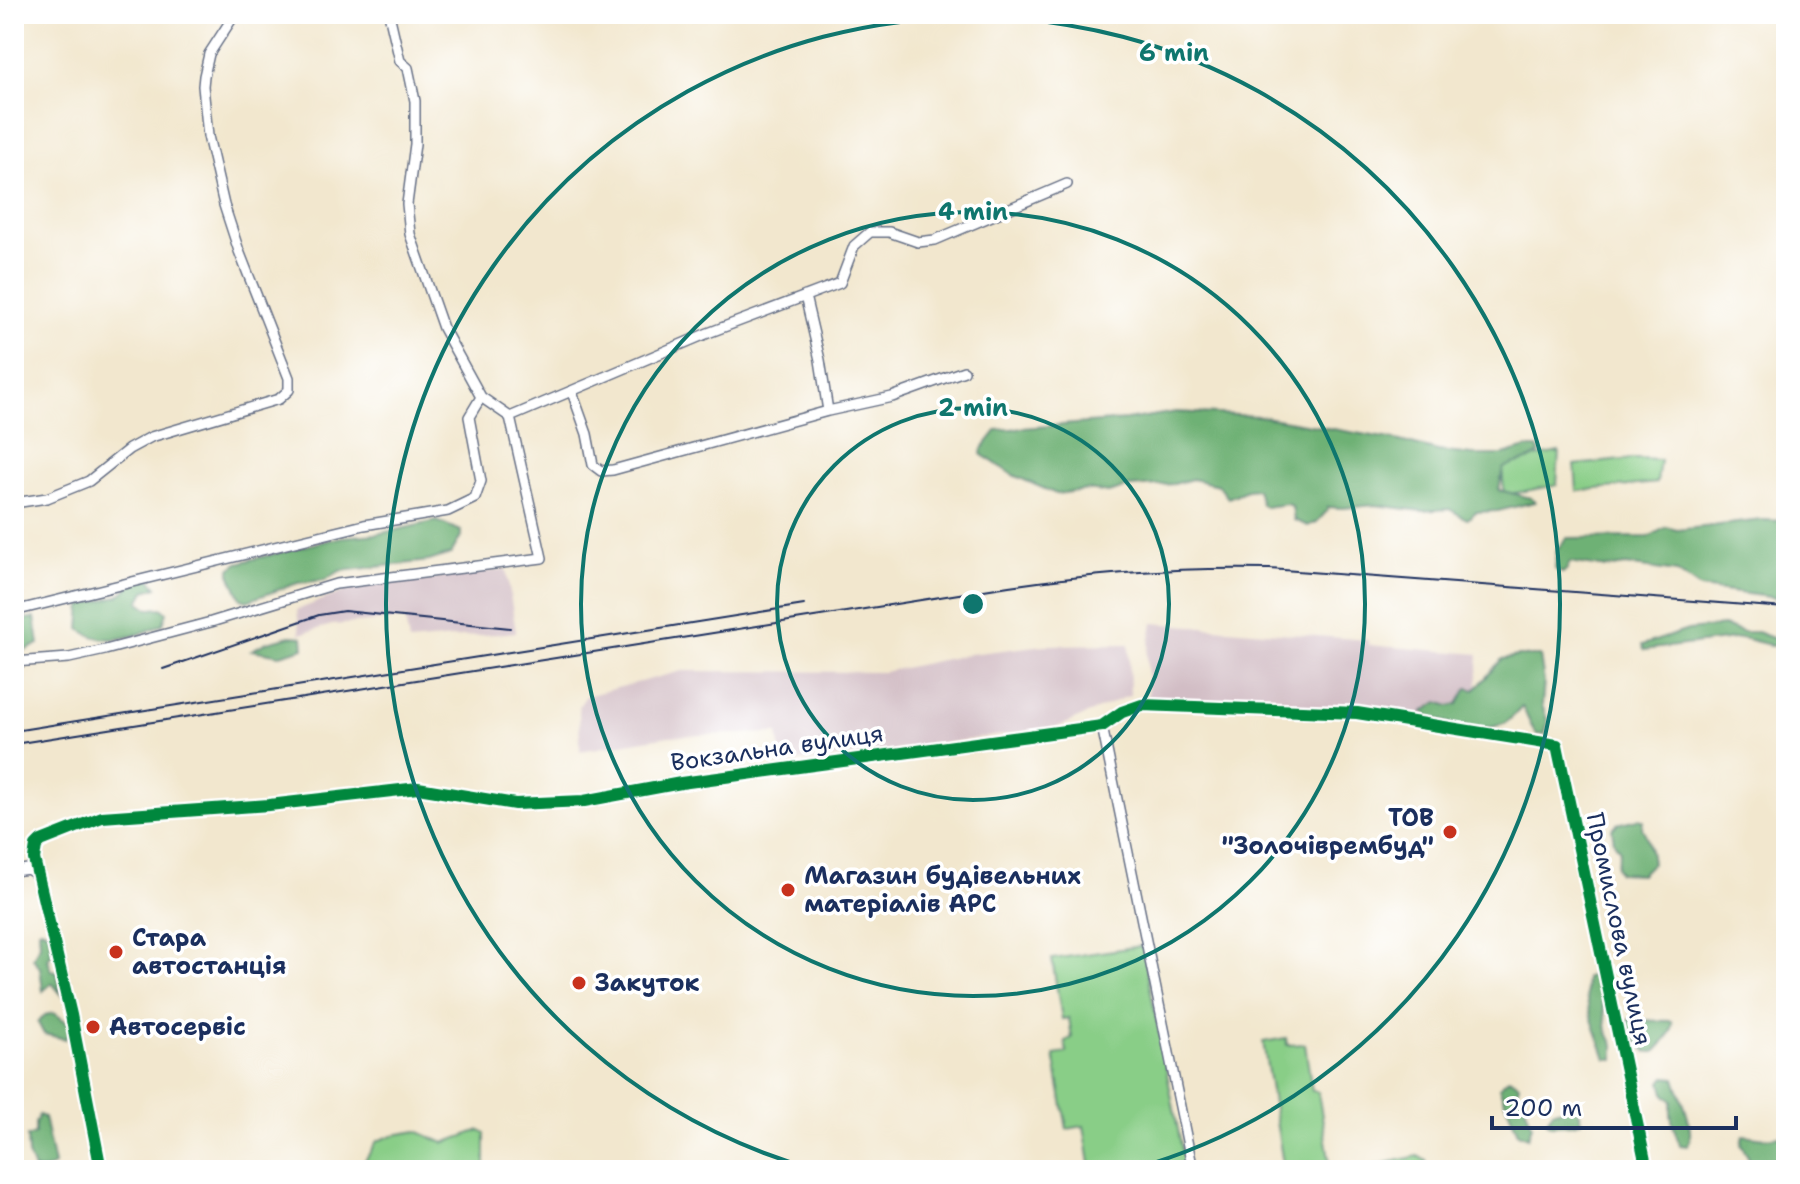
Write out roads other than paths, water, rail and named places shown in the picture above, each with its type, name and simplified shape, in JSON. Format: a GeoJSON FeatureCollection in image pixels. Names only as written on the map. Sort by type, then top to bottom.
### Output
{"type":"FeatureCollection","features":[{"type":"Feature","properties":{"kind":"street"},"geometry":{"type":"LineString","coordinates":[[14,503],[47,498],[89,481],[129,449],[151,437],[279,399],[289,390],[289,378],[224,205],[208,136],[204,76],[209,54],[235,14]]}},
{"type":"Feature","properties":{"kind":"street"},"geometry":{"type":"LineString","coordinates":[[14,662],[69,658],[105,650],[336,584],[542,558],[510,417],[481,397],[443,328],[410,234],[407,204],[415,144],[415,101],[408,68],[400,61],[391,14]]}},
{"type":"Feature","properties":{"kind":"street"},"geometry":{"type":"LineString","coordinates":[[510,417],[708,333],[840,283],[854,246],[870,232],[889,232],[918,242],[935,240],[1067,184]]}},
{"type":"Feature","properties":{"kind":"street"},"geometry":{"type":"LineString","coordinates":[[805,296],[828,411]]}},
{"type":"Feature","properties":{"kind":"street"},"geometry":{"type":"LineString","coordinates":[[572,392],[587,434],[593,465],[601,471],[892,397],[964,371]]}},
{"type":"Feature","properties":{"kind":"street"},"geometry":{"type":"LineString","coordinates":[[14,611],[364,525],[448,511],[464,505],[475,498],[481,481],[469,417],[481,397]]}},
{"type":"Feature","properties":{"kind":"street","name":"Вокзальна вулиця"},"geometry":{"type":"LineString","coordinates":[[101,1170],[71,1015],[34,852],[41,841],[102,817],[269,805],[418,788],[515,804],[584,801],[681,783],[1102,726],[1122,712],[1142,705],[1357,713],[1557,745]]}},
{"type":"Feature","properties":{"kind":"street"},"geometry":{"type":"LineString","coordinates":[[1102,726],[1193,1170]]}},
{"type":"Feature","properties":{"kind":"street","name":"Промислова вулиця"},"geometry":{"type":"LineString","coordinates":[[1557,745],[1647,1170]]}},
{"type":"Feature","properties":{"kind":"street"},"geometry":{"type":"LineString","coordinates":[[14,871],[28,869],[39,877]]}},
{"type":"Feature","properties":{"kind":"railway"},"geometry":{"type":"LineString","coordinates":[[14,744],[1009,586],[1139,572],[1270,569],[1786,608]]}},
{"type":"Feature","properties":{"kind":"railway"},"geometry":{"type":"LineString","coordinates":[[14,731],[804,605]]}},
{"type":"Feature","properties":{"kind":"railway"},"geometry":{"type":"LineString","coordinates":[[163,669],[319,615],[344,611],[510,628]]}},
{"type":"Feature","properties":{"kind":"place","name":"ТОВ \"Золочіврембуд\""},"geometry":{"type":"Point","coordinates":[1450,832]}},
{"type":"Feature","properties":{"kind":"place","name":"Магазин будівельних матеріалів APC"},"geometry":{"type":"Point","coordinates":[788,890]}},
{"type":"Feature","properties":{"kind":"place","name":"Стара автостанція"},"geometry":{"type":"Point","coordinates":[116,952]}},
{"type":"Feature","properties":{"kind":"place","name":"Закуток"},"geometry":{"type":"Point","coordinates":[579,983]}},
{"type":"Feature","properties":{"kind":"place","name":"Автосервіс"},"geometry":{"type":"Point","coordinates":[93,1027]}}]}
